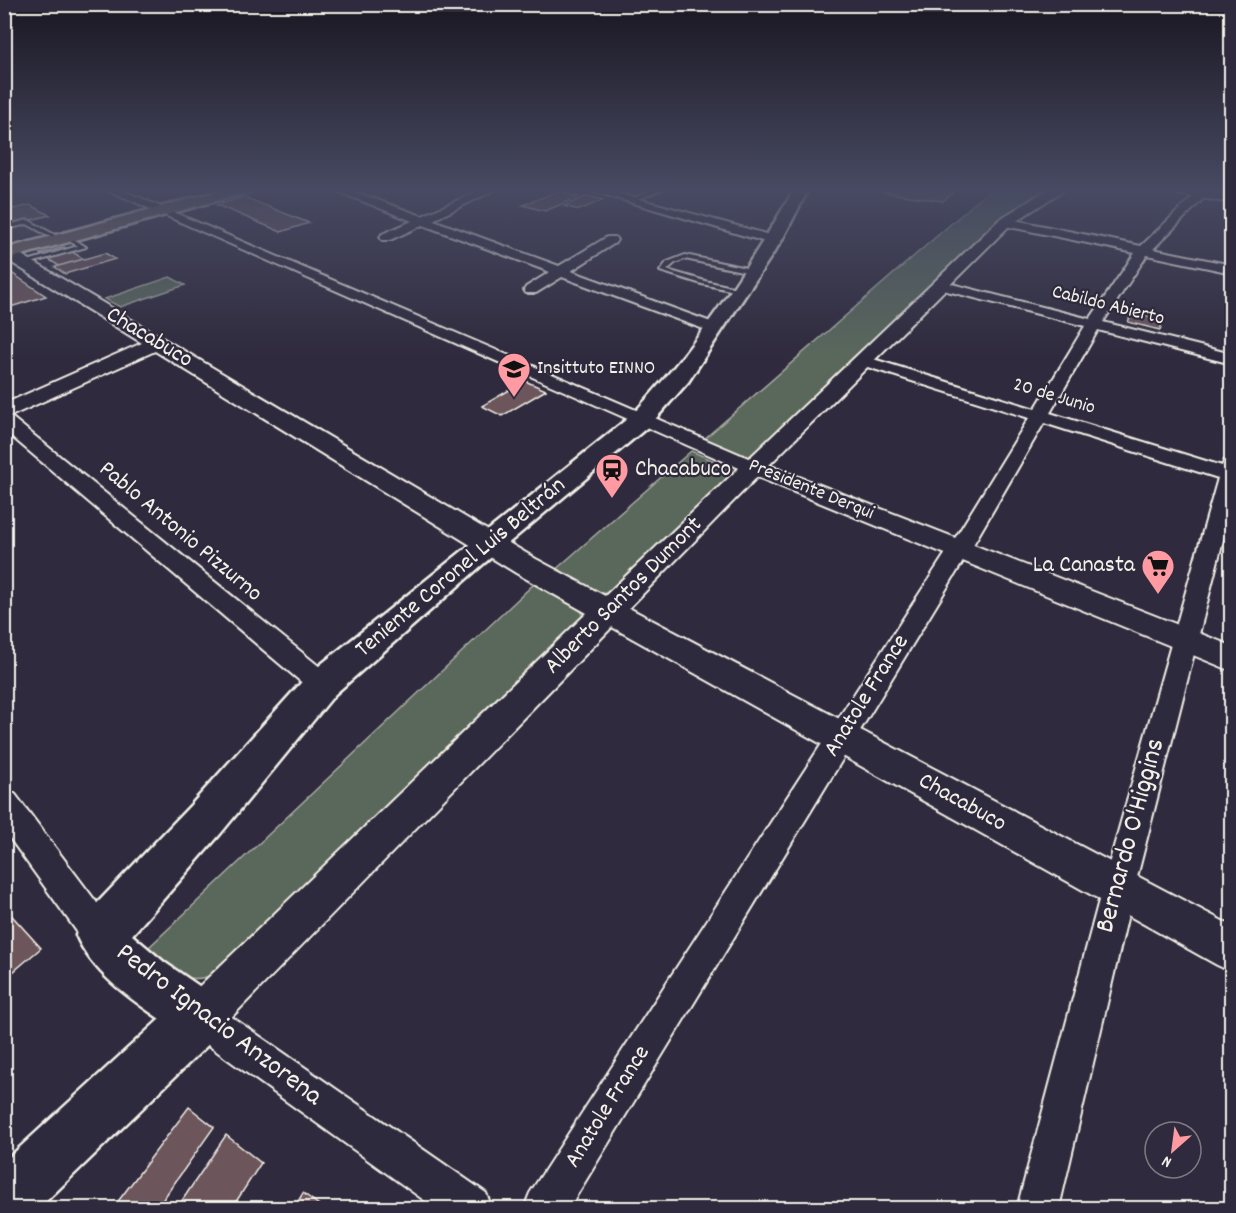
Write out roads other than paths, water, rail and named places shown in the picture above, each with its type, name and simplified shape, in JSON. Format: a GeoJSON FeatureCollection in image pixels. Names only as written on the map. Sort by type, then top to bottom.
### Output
{"type":"FeatureCollection","features":[{"type":"Feature","properties":{"kind":"main road"},"geometry":{"type":"LineString","coordinates":[[11,255],[45,245]]}},
{"type":"Feature","properties":{"kind":"main road","name":"Teniente Coronel Luis Beltrán"},"geometry":{"type":"LineString","coordinates":[[100,935],[193,835],[322,684],[489,543],[641,420],[676,382],[770,245]]}},
{"type":"Feature","properties":{"kind":"main road","name":"Pedro Ignacio Anzorena"},"geometry":{"type":"LineString","coordinates":[[100,935],[117,956],[146,980],[200,1017]]}},
{"type":"Feature","properties":{"kind":"main road"},"geometry":{"type":"LineString","coordinates":[[4,1202],[200,1017]]}},
{"type":"Feature","properties":{"kind":"street","name":"Presidente Derqui"},"geometry":{"type":"LineString","coordinates":[[240,245],[753,467],[1232,659]]}},
{"type":"Feature","properties":{"kind":"street"},"geometry":{"type":"LineString","coordinates":[[489,245],[714,328]]}},
{"type":"Feature","properties":{"kind":"street"},"geometry":{"type":"LineString","coordinates":[[531,290],[604,245]]}},
{"type":"Feature","properties":{"kind":"street","name":"Alberto Santos Dumont"},"geometry":{"type":"LineString","coordinates":[[200,1017],[753,467],[982,245]]}},
{"type":"Feature","properties":{"kind":"street"},"geometry":{"type":"LineString","coordinates":[[1113,245],[1232,269]]}},
{"type":"Feature","properties":{"kind":"street","name":"Anatole France"},"geometry":{"type":"LineString","coordinates":[[545,1209],[958,550],[1094,324],[1150,245]]}},
{"type":"Feature","properties":{"kind":"street","name":"Chacabuco"},"geometry":{"type":"LineString","coordinates":[[11,255],[526,566],[1232,951]]}},
{"type":"Feature","properties":{"kind":"street","name":"Cabildo Abierto"},"geometry":{"type":"LineString","coordinates":[[940,285],[1232,359]]}},
{"type":"Feature","properties":{"kind":"street"},"geometry":{"type":"LineString","coordinates":[[4,412],[157,343]]}},
{"type":"Feature","properties":{"kind":"street","name":"20 de Junio"},"geometry":{"type":"LineString","coordinates":[[864,361],[1231,472]]}},
{"type":"Feature","properties":{"kind":"street","name":"Pablo Antonio Pizzurno"},"geometry":{"type":"LineString","coordinates":[[4,420],[322,684]]}},
{"type":"Feature","properties":{"kind":"street","name":"Bernardo O'Higgins"},"geometry":{"type":"LineString","coordinates":[[1038,1209],[1183,640],[1231,472]]}},
{"type":"Feature","properties":{"kind":"street","name":"Pedro Ignacio Anzorena"},"geometry":{"type":"LineString","coordinates":[[8,817],[100,935]]}},
{"type":"Feature","properties":{"kind":"street","name":"Pedro Ignacio Anzorena"},"geometry":{"type":"LineString","coordinates":[[200,1017],[471,1209]]}},
{"type":"Feature","properties":{"kind":"lane"},"geometry":{"type":"LineString","coordinates":[[11,255],[83,247],[77,245]]}},
{"type":"Feature","properties":{"kind":"lane"},"geometry":{"type":"LineString","coordinates":[[686,257],[745,280],[704,283],[663,270],[671,262],[686,257]]}},
{"type":"Feature","properties":{"kind":"place","name":"Insittuto EINNO"},"geometry":{"type":"Point","coordinates":[514,398]}},
{"type":"Feature","properties":{"kind":"place","name":"Chacabuco"},"geometry":{"type":"Point","coordinates":[612,499]}},
{"type":"Feature","properties":{"kind":"place","name":"La Canasta"},"geometry":{"type":"Point","coordinates":[1158,595]}}]}
